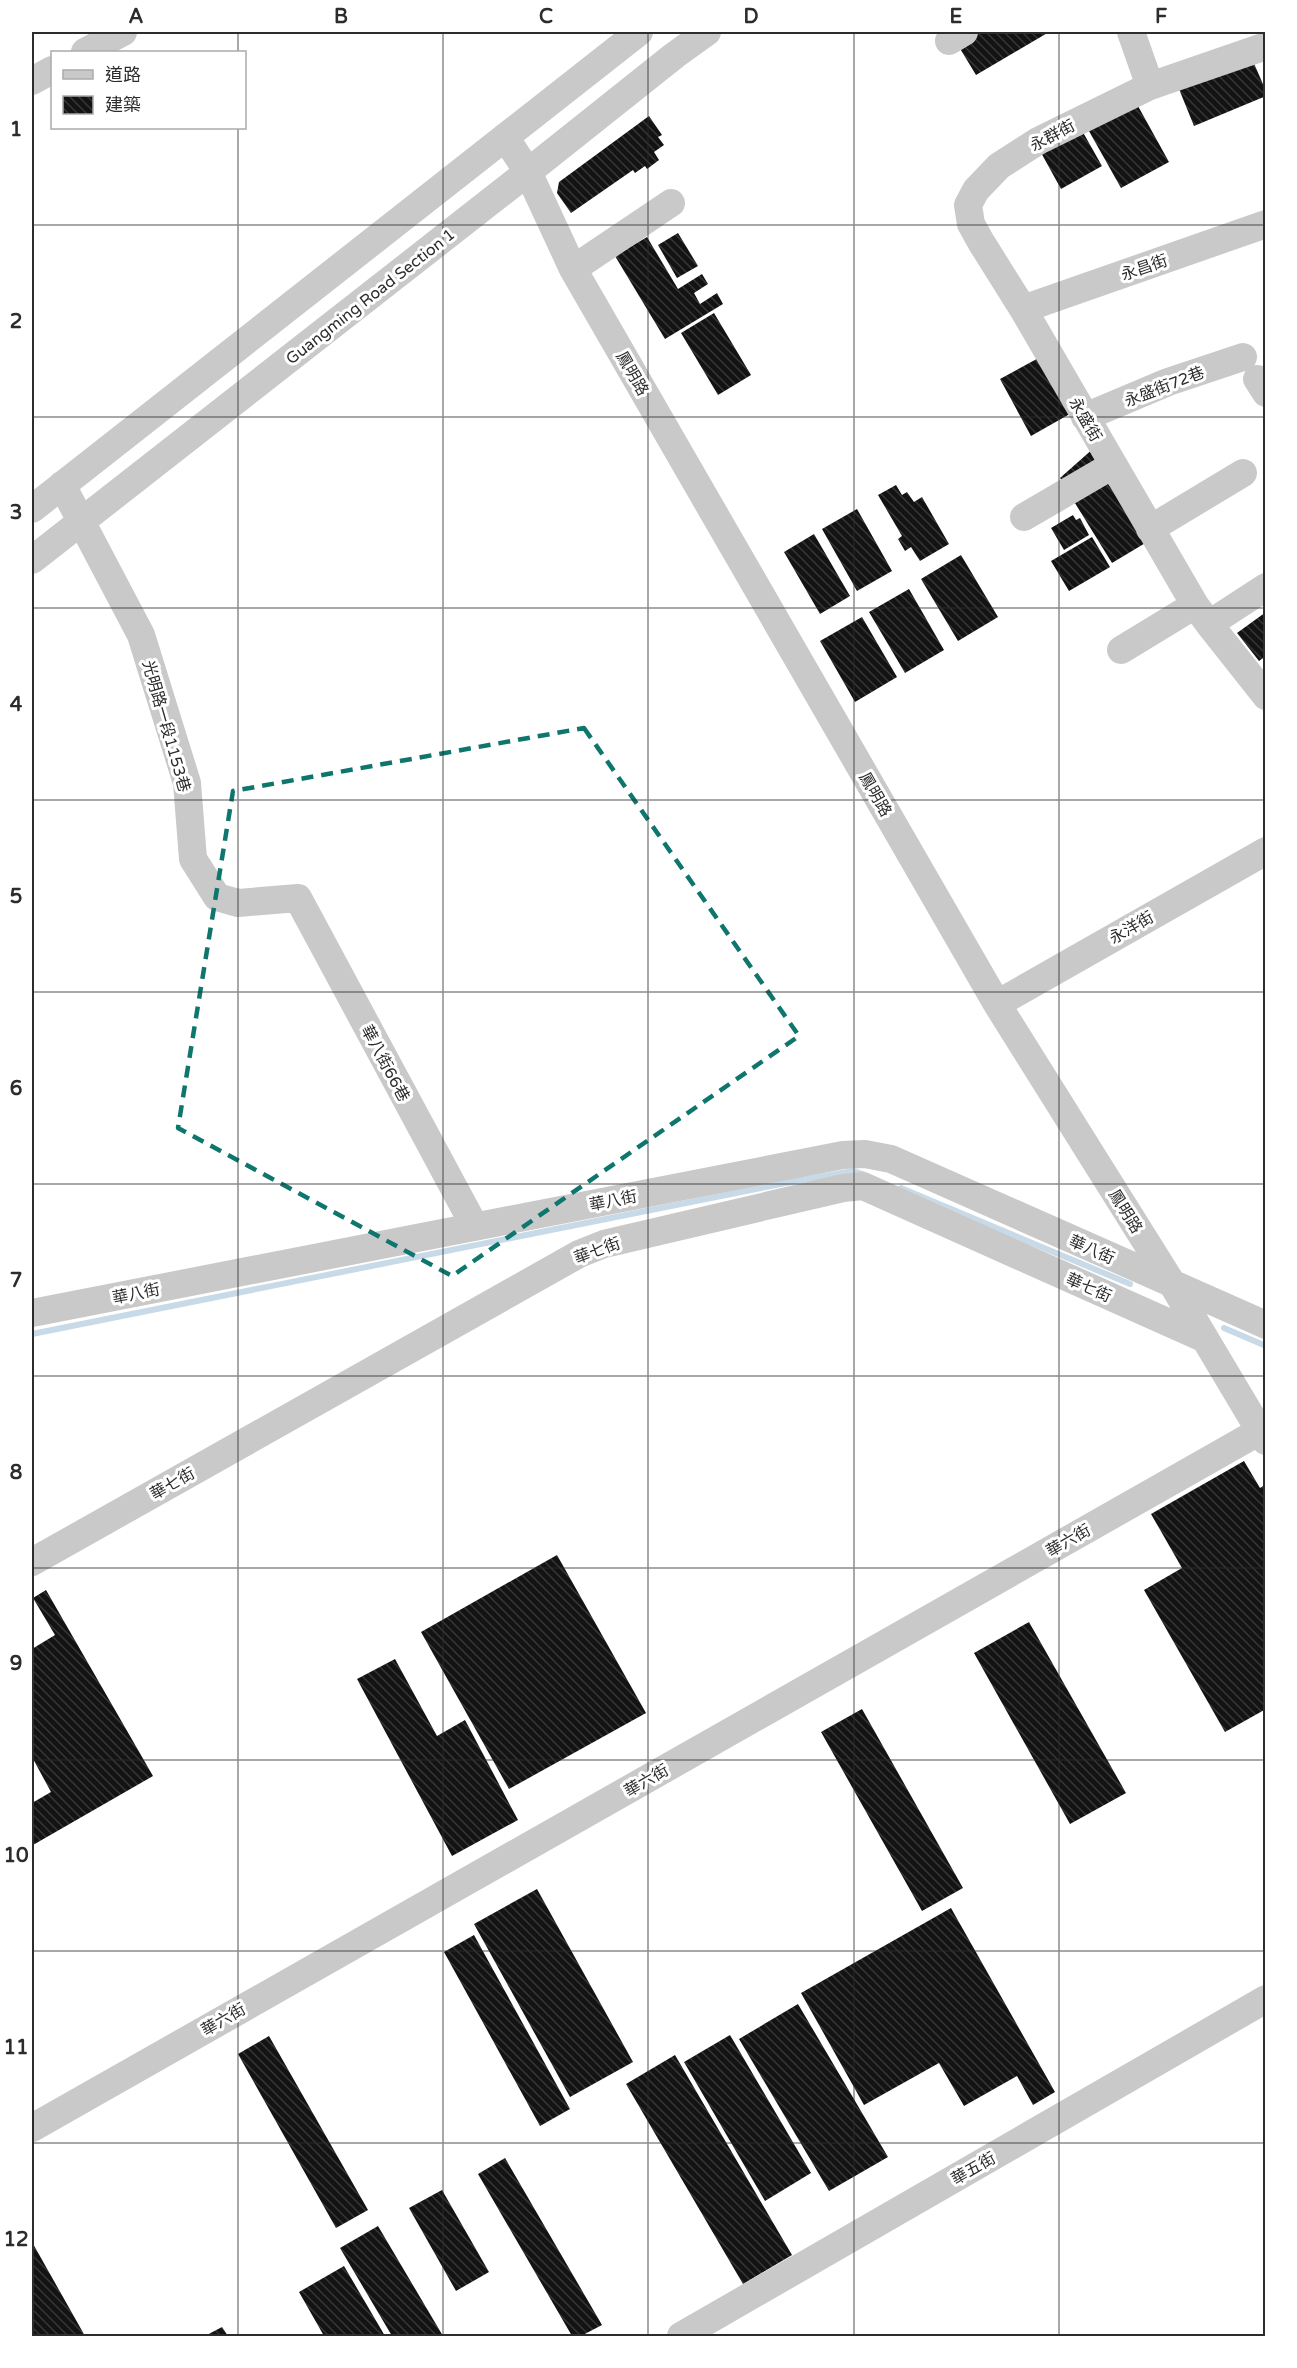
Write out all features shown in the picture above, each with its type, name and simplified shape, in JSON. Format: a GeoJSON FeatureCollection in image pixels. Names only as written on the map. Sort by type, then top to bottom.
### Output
{"type":"FeatureCollection","features":[{"type":"Feature","properties":{"kind":"street"},"geometry":{"type":"LineString","coordinates":[[32,509],[639,32]]}},
{"type":"Feature","properties":{"kind":"street","name":"Guangming Road Section 1"},"geometry":{"type":"LineString","coordinates":[[32,560],[707,32]]}},
{"type":"Feature","properties":{"kind":"street"},"geometry":{"type":"LineString","coordinates":[[1131,32],[1150,86]]}},
{"type":"Feature","properties":{"kind":"street"},"geometry":{"type":"LineString","coordinates":[[87,51],[115,33]]}},
{"type":"Feature","properties":{"kind":"street","name":"永群街"},"geometry":{"type":"LineString","coordinates":[[1023,309],[971,224],[968,205],[976,190],[999,166],[1038,141],[1150,86],[1266,46]]}},
{"type":"Feature","properties":{"kind":"street"},"geometry":{"type":"LineString","coordinates":[[32,81],[51,71]]}},
{"type":"Feature","properties":{"kind":"street","name":"鳳明路"},"geometry":{"type":"LineString","coordinates":[[505,137],[528,172],[573,269],[997,1004],[1173,1285],[1263,1436]]}},
{"type":"Feature","properties":{"kind":"street"},"geometry":{"type":"LineString","coordinates":[[573,269],[670,203]]}},
{"type":"Feature","properties":{"kind":"street","name":"永昌街"},"geometry":{"type":"LineString","coordinates":[[1023,309],[1266,224]]}},
{"type":"Feature","properties":{"kind":"street","name":"永盛街"},"geometry":{"type":"LineString","coordinates":[[1023,309],[1202,615],[1266,696]]}},
{"type":"Feature","properties":{"kind":"street","name":"永盛街72巷"},"geometry":{"type":"LineString","coordinates":[[1085,417],[1168,382],[1255,377]]}},
{"type":"Feature","properties":{"kind":"street"},"geometry":{"type":"LineString","coordinates":[[1024,517],[1113,465]]}},
{"type":"Feature","properties":{"kind":"street"},"geometry":{"type":"LineString","coordinates":[[1150,529],[1243,473]]}},
{"type":"Feature","properties":{"kind":"street","name":"光明路一段1153巷"},"geometry":{"type":"LineString","coordinates":[[62,486],[141,635],[187,783],[193,859],[217,897],[238,903],[298,898]]}},
{"type":"Feature","properties":{"kind":"street"},"geometry":{"type":"LineString","coordinates":[[1120,650],[1266,588]]}},
{"type":"Feature","properties":{"kind":"street","name":"永洋街"},"geometry":{"type":"LineString","coordinates":[[997,1004],[1266,851]]}},
{"type":"Feature","properties":{"kind":"street","name":"華八街66巷"},"geometry":{"type":"LineString","coordinates":[[298,898],[475,1227]]}},
{"type":"Feature","properties":{"kind":"street","name":"華八街"},"geometry":{"type":"LineString","coordinates":[[32,1314],[843,1155],[865,1154],[891,1159],[1266,1325]]}},
{"type":"Feature","properties":{"kind":"street","name":"華七街"},"geometry":{"type":"LineString","coordinates":[[32,1563],[579,1254],[604,1244],[843,1188],[863,1186],[1203,1338]]}},
{"type":"Feature","properties":{"kind":"street","name":"華六街"},"geometry":{"type":"LineString","coordinates":[[32,2128],[1263,1436]]}},
{"type":"Feature","properties":{"kind":"street","name":"華五街"},"geometry":{"type":"LineString","coordinates":[[681,2337],[1266,1999]]}},
{"type":"Feature","properties":{"kind":"highlighted area"},"geometry":{"type":"Polygon","coordinates":[[[584,728],[799,1036],[452,1276],[178,1128],[233,791],[584,728]]]}},
{"type":"Feature","properties":{"kind":"building"},"geometry":{"type":"Polygon","coordinates":[[[973,32],[1049,32],[976,75],[956,42],[973,32]]]}},
{"type":"Feature","properties":{"kind":"building"},"geometry":{"type":"Polygon","coordinates":[[[1252,59],[1266,96],[1194,126],[1179,89],[1252,59]]]}},
{"type":"Feature","properties":{"kind":"building"},"geometry":{"type":"Polygon","coordinates":[[[1133,97],[1169,162],[1121,188],[1085,124],[1133,97]]]}},
{"type":"Feature","properties":{"kind":"building"},"geometry":{"type":"Polygon","coordinates":[[[649,116],[662,135],[658,137],[664,145],[654,152],[659,160],[647,169],[645,166],[635,173],[633,170],[571,213],[557,193],[559,182],[649,116]]]}},
{"type":"Feature","properties":{"kind":"building"},"geometry":{"type":"Polygon","coordinates":[[[1080,127],[1102,166],[1061,189],[1039,149],[1080,127]]]}},
{"type":"Feature","properties":{"kind":"building"},"geometry":{"type":"Polygon","coordinates":[[[678,233],[698,266],[677,278],[658,245],[678,233]]]}},
{"type":"Feature","properties":{"kind":"building"},"geometry":{"type":"Polygon","coordinates":[[[647,237],[678,289],[702,274],[708,284],[694,293],[700,304],[717,293],[723,304],[665,339],[615,256],[647,237]]]}},
{"type":"Feature","properties":{"kind":"building"},"geometry":{"type":"Polygon","coordinates":[[[714,313],[751,375],[718,395],[681,333],[714,313]]]}},
{"type":"Feature","properties":{"kind":"building"},"geometry":{"type":"Polygon","coordinates":[[[1044,355],[1075,411],[1031,436],[1000,379],[1044,355]]]}},
{"type":"Feature","properties":{"kind":"building"},"geometry":{"type":"Polygon","coordinates":[[[1095,447],[1105,458],[1069,489],[1060,478],[1095,447]]]}},
{"type":"Feature","properties":{"kind":"building"},"geometry":{"type":"Polygon","coordinates":[[[1101,475],[1152,539],[1112,563],[1070,495],[1101,475]]]}},
{"type":"Feature","properties":{"kind":"building"},"geometry":{"type":"Polygon","coordinates":[[[896,485],[902,495],[907,492],[914,502],[922,497],[949,544],[920,561],[911,547],[905,551],[898,539],[902,536],[878,495],[896,485]]]}},
{"type":"Feature","properties":{"kind":"building"},"geometry":{"type":"Polygon","coordinates":[[[857,509],[892,571],[857,591],[822,529],[857,509]]]}},
{"type":"Feature","properties":{"kind":"building"},"geometry":{"type":"Polygon","coordinates":[[[1073,515],[1076,520],[1080,518],[1089,535],[1064,550],[1051,528],[1073,515]]]}},
{"type":"Feature","properties":{"kind":"building"},"geometry":{"type":"Polygon","coordinates":[[[814,534],[850,596],[820,614],[784,552],[814,534]]]}},
{"type":"Feature","properties":{"kind":"building"},"geometry":{"type":"Polygon","coordinates":[[[1092,537],[1110,567],[1069,591],[1051,561],[1092,537]]]}},
{"type":"Feature","properties":{"kind":"building"},"geometry":{"type":"Polygon","coordinates":[[[961,555],[998,617],[958,641],[921,579],[961,555]]]}},
{"type":"Feature","properties":{"kind":"building"},"geometry":{"type":"Polygon","coordinates":[[[909,589],[944,650],[905,673],[869,612],[909,589]]]}},
{"type":"Feature","properties":{"kind":"building"},"geometry":{"type":"Polygon","coordinates":[[[1266,612],[1266,656],[1259,661],[1237,633],[1266,612]]]}},
{"type":"Feature","properties":{"kind":"building"},"geometry":{"type":"Polygon","coordinates":[[[862,617],[897,677],[855,702],[820,641],[862,617]]]}},
{"type":"Feature","properties":{"kind":"building"},"geometry":{"type":"Polygon","coordinates":[[[1244,1461],[1260,1488],[1266,1484],[1266,1709],[1225,1732],[1144,1590],[1182,1568],[1151,1514],[1244,1461]]]}},
{"type":"Feature","properties":{"kind":"building"},"geometry":{"type":"Polygon","coordinates":[[[557,1555],[646,1713],[509,1789],[421,1632],[557,1555]]]}},
{"type":"Feature","properties":{"kind":"building"},"geometry":{"type":"Polygon","coordinates":[[[46,1590],[153,1776],[33,1845],[32,1803],[51,1792],[32,1757],[32,1649],[55,1635],[33,1598],[46,1590]]]}},
{"type":"Feature","properties":{"kind":"building"},"geometry":{"type":"Polygon","coordinates":[[[1029,1622],[1126,1793],[1070,1824],[974,1653],[1029,1622]]]}},
{"type":"Feature","properties":{"kind":"building"},"geometry":{"type":"Polygon","coordinates":[[[395,1659],[437,1736],[465,1720],[518,1820],[452,1856],[357,1679],[395,1659]]]}},
{"type":"Feature","properties":{"kind":"building"},"geometry":{"type":"Polygon","coordinates":[[[862,1709],[963,1888],[922,1911],[821,1732],[862,1709]]]}},
{"type":"Feature","properties":{"kind":"building"},"geometry":{"type":"Polygon","coordinates":[[[537,1889],[633,2062],[570,2097],[474,1924],[537,1889]]]}},
{"type":"Feature","properties":{"kind":"building"},"geometry":{"type":"Polygon","coordinates":[[[951,1908],[1055,2092],[1033,2105],[1017,2076],[964,2106],[939,2063],[864,2105],[801,1993],[951,1908]]]}},
{"type":"Feature","properties":{"kind":"building"},"geometry":{"type":"Polygon","coordinates":[[[474,1935],[570,2109],[540,2126],[444,1952],[474,1935]]]}},
{"type":"Feature","properties":{"kind":"building"},"geometry":{"type":"Polygon","coordinates":[[[798,2004],[888,2157],[829,2191],[739,2039],[798,2004]]]}},
{"type":"Feature","properties":{"kind":"building"},"geometry":{"type":"Polygon","coordinates":[[[730,2035],[811,2173],[765,2201],[684,2062],[730,2035]]]}},
{"type":"Feature","properties":{"kind":"building"},"geometry":{"type":"Polygon","coordinates":[[[269,2036],[368,2210],[336,2228],[238,2054],[269,2036]]]}},
{"type":"Feature","properties":{"kind":"building"},"geometry":{"type":"Polygon","coordinates":[[[675,2055],[792,2255],[743,2284],[626,2084],[675,2055]]]}},
{"type":"Feature","properties":{"kind":"building"},"geometry":{"type":"Polygon","coordinates":[[[505,2158],[602,2325],[581,2336],[572,2336],[478,2174],[505,2158]]]}},
{"type":"Feature","properties":{"kind":"building"},"geometry":{"type":"Polygon","coordinates":[[[442,2190],[489,2272],[456,2291],[409,2208],[442,2190]]]}},
{"type":"Feature","properties":{"kind":"building"},"geometry":{"type":"Polygon","coordinates":[[[378,2226],[443,2336],[392,2336],[340,2248],[378,2226]]]}},
{"type":"Feature","properties":{"kind":"building"},"geometry":{"type":"Polygon","coordinates":[[[32,2242],[85,2336],[32,2336],[32,2242]]]}},
{"type":"Feature","properties":{"kind":"building"},"geometry":{"type":"Polygon","coordinates":[[[344,2266],[385,2336],[324,2336],[299,2292],[344,2266]]]}},
{"type":"Feature","properties":{"kind":"building"},"geometry":{"type":"Polygon","coordinates":[[[222,2327],[228,2336],[205,2336],[222,2327]]]}},
{"type":"Feature","properties":{"kind":"waterway"},"geometry":{"type":"LineString","coordinates":[[32,1334],[796,1181],[853,1171],[863,1174]]}},
{"type":"Feature","properties":{"kind":"waterway"},"geometry":{"type":"LineString","coordinates":[[901,1188],[1130,1284]]}},
{"type":"Feature","properties":{"kind":"waterway"},"geometry":{"type":"LineString","coordinates":[[1224,1328],[1266,1346]]}}]}
